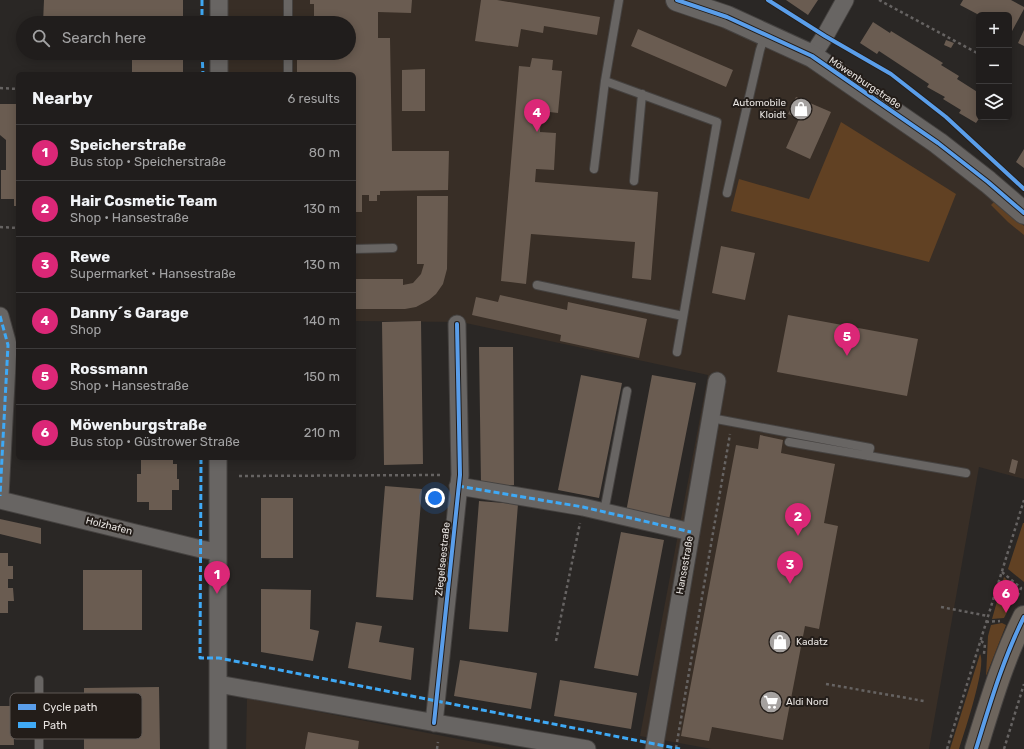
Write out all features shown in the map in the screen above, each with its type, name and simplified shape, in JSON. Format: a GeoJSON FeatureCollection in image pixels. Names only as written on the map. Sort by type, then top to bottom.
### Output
{"type":"FeatureCollection","features":[{"type":"Feature","properties":{"kind":"main road"},"geometry":{"type":"LineString","coordinates":[[976,749],[1012,642],[1015,613]]}},
{"type":"Feature","properties":{"kind":"street"},"geometry":{"type":"LineString","coordinates":[[219,0],[219,16]]}},
{"type":"Feature","properties":{"kind":"street","name":"Möwenburgstraße"},"geometry":{"type":"LineString","coordinates":[[678,0],[727,17],[812,56],[938,143],[988,182],[1024,213]]}},
{"type":"Feature","properties":{"kind":"street"},"geometry":{"type":"LineString","coordinates":[[812,56],[845,0]]}},
{"type":"Feature","properties":{"kind":"street"},"geometry":{"type":"LineString","coordinates":[[219,60],[219,72]]}},
{"type":"Feature","properties":{"kind":"street"},"geometry":{"type":"LineString","coordinates":[[0,316],[8,345],[0,496]]}},
{"type":"Feature","properties":{"kind":"street","name":"Ziegelseestraße"},"geometry":{"type":"LineString","coordinates":[[434,723],[459,480],[457,324]]}},
{"type":"Feature","properties":{"kind":"street","name":"Hansestraße"},"geometry":{"type":"LineString","coordinates":[[654,749],[717,381]]}},
{"type":"Feature","properties":{"kind":"street"},"geometry":{"type":"LineString","coordinates":[[218,460],[218,749]]}},
{"type":"Feature","properties":{"kind":"street"},"geometry":{"type":"LineString","coordinates":[[459,480],[691,532]]}},
{"type":"Feature","properties":{"kind":"street","name":"Holzhafen"},"geometry":{"type":"LineString","coordinates":[[0,500],[218,552]]}},
{"type":"Feature","properties":{"kind":"street"},"geometry":{"type":"LineString","coordinates":[[218,684],[587,749]]}},
{"type":"Feature","properties":{"kind":"lane"},"geometry":{"type":"LineString","coordinates":[[288,0],[288,16]]}},
{"type":"Feature","properties":{"kind":"lane"},"geometry":{"type":"LineString","coordinates":[[594,169],[604,81],[619,0]]}},
{"type":"Feature","properties":{"kind":"lane"},"geometry":{"type":"LineString","coordinates":[[727,193],[760,50],[765,35]]}},
{"type":"Feature","properties":{"kind":"lane"},"geometry":{"type":"LineString","coordinates":[[288,60],[288,72]]}},
{"type":"Feature","properties":{"kind":"lane"},"geometry":{"type":"LineString","coordinates":[[604,81],[716,122],[677,352]]}},
{"type":"Feature","properties":{"kind":"lane"},"geometry":{"type":"LineString","coordinates":[[634,181],[642,94]]}},
{"type":"Feature","properties":{"kind":"lane"},"geometry":{"type":"LineString","coordinates":[[356,249],[392,248]]}},
{"type":"Feature","properties":{"kind":"lane"},"geometry":{"type":"LineString","coordinates":[[537,285],[683,316]]}},
{"type":"Feature","properties":{"kind":"lane"},"geometry":{"type":"LineString","coordinates":[[604,512],[627,391]]}},
{"type":"Feature","properties":{"kind":"lane"},"geometry":{"type":"LineString","coordinates":[[711,418],[870,448],[868,456]]}},
{"type":"Feature","properties":{"kind":"lane"},"geometry":{"type":"LineString","coordinates":[[789,442],[966,473]]}},
{"type":"Feature","properties":{"kind":"lane"},"geometry":{"type":"LineString","coordinates":[[39,680],[39,693]]}},
{"type":"Feature","properties":{"kind":"path"},"geometry":{"type":"LineString","coordinates":[[768,0],[825,36],[891,74],[946,117],[975,144]]}},
{"type":"Feature","properties":{"kind":"path"},"geometry":{"type":"LineString","coordinates":[[880,0],[976,52]]}},
{"type":"Feature","properties":{"kind":"path"},"geometry":{"type":"LineString","coordinates":[[0,88],[16,89]]}},
{"type":"Feature","properties":{"kind":"path"},"geometry":{"type":"LineString","coordinates":[[0,227],[16,228]]}},
{"type":"Feature","properties":{"kind":"path"},"geometry":{"type":"LineString","coordinates":[[676,748],[732,422]]}},
{"type":"Feature","properties":{"kind":"path"},"geometry":{"type":"LineString","coordinates":[[239,476],[459,480]]}},
{"type":"Feature","properties":{"kind":"path"},"geometry":{"type":"LineString","coordinates":[[947,749],[1024,500]]}},
{"type":"Feature","properties":{"kind":"path"},"geometry":{"type":"LineString","coordinates":[[556,641],[583,507]]}},
{"type":"Feature","properties":{"kind":"path"},"geometry":{"type":"LineString","coordinates":[[986,622],[1015,613],[1021,588],[1002,572]]}},
{"type":"Feature","properties":{"kind":"path"},"geometry":{"type":"LineString","coordinates":[[941,607],[988,616]]}},
{"type":"Feature","properties":{"kind":"path"},"geometry":{"type":"LineString","coordinates":[[826,684],[924,701]]}},
{"type":"Feature","properties":{"kind":"path"},"geometry":{"type":"LineString","coordinates":[[1004,749],[1024,684]]}},
{"type":"Feature","properties":{"kind":"shaded area"},"geometry":{"type":"Polygon","coordinates":[[[219,0],[677,0],[765,35],[1024,213],[1024,479],[979,467],[929,749],[712,749],[640,736],[708,375],[461,322],[356,321],[356,72],[219,72],[219,60],[356,60],[356,16],[219,16],[219,0]]]}},
{"type":"Feature","properties":{"kind":"shaded area"},"geometry":{"type":"Polygon","coordinates":[[[841,122],[956,194],[929,262],[731,211],[739,179],[809,199],[841,122]]]}},
{"type":"Feature","properties":{"kind":"shaded area"},"geometry":{"type":"Polygon","coordinates":[[[995,201],[1024,226],[1024,235],[991,205],[995,201]]]}},
{"type":"Feature","properties":{"kind":"shaded area"},"geometry":{"type":"Polygon","coordinates":[[[1024,523],[1024,582],[1008,569],[1024,523]]]}},
{"type":"Feature","properties":{"kind":"shaded area"},"geometry":{"type":"Polygon","coordinates":[[[1004,577],[1018,590],[1004,618],[992,619],[1004,577]]]}},
{"type":"Feature","properties":{"kind":"shaded area"},"geometry":{"type":"Polygon","coordinates":[[[1002,623],[1006,625],[986,676],[988,636],[991,625],[1002,623]]]}},
{"type":"Feature","properties":{"kind":"shaded area"},"geometry":{"type":"Polygon","coordinates":[[[980,654],[981,661],[978,685],[959,749],[950,749],[980,654]]]}},
{"type":"Feature","properties":{"kind":"shaded area"},"geometry":{"type":"Polygon","coordinates":[[[247,698],[510,749],[246,749],[247,698]]]}},
{"type":"Feature","properties":{"kind":"building"},"geometry":{"type":"Polygon","coordinates":[[[44,0],[183,0],[183,16],[43,16],[44,0]]]}},
{"type":"Feature","properties":{"kind":"building"},"geometry":{"type":"Polygon","coordinates":[[[310,0],[412,0],[411,13],[378,12],[378,38],[390,38],[392,151],[449,151],[448,190],[380,191],[380,195],[377,195],[377,201],[369,201],[369,195],[362,195],[362,212],[356,212],[356,72],[297,72],[297,60],[356,60],[356,16],[314,16],[314,4],[310,4],[310,0]]]}},
{"type":"Feature","properties":{"kind":"building"},"geometry":{"type":"Polygon","coordinates":[[[481,0],[497,0],[600,17],[597,35],[544,26],[543,33],[521,29],[518,47],[475,41],[481,0]]]}},
{"type":"Feature","properties":{"kind":"building"},"geometry":{"type":"Polygon","coordinates":[[[786,0],[818,0],[808,15],[786,0]]]}},
{"type":"Feature","properties":{"kind":"building"},"geometry":{"type":"Polygon","coordinates":[[[963,0],[1011,0],[1024,7],[1024,9],[1012,31],[1012,12],[976,12],[976,13],[960,5],[963,0]]]}},
{"type":"Feature","properties":{"kind":"building"},"geometry":{"type":"Polygon","coordinates":[[[873,22],[890,33],[891,31],[943,63],[941,65],[959,76],[957,79],[976,91],[976,120],[978,120],[976,123],[959,113],[961,110],[943,99],[945,97],[927,87],[929,84],[879,51],[877,54],[860,43],[873,22]]]}},
{"type":"Feature","properties":{"kind":"building"},"geometry":{"type":"Polygon","coordinates":[[[638,29],[733,70],[726,87],[631,46],[638,29]]]}},
{"type":"Feature","properties":{"kind":"building"},"geometry":{"type":"Polygon","coordinates":[[[1024,30],[1024,46],[1018,43],[1024,30]]]}},
{"type":"Feature","properties":{"kind":"building"},"geometry":{"type":"Polygon","coordinates":[[[946,40],[954,43],[951,48],[944,45],[946,40]]]}},
{"type":"Feature","properties":{"kind":"building"},"geometry":{"type":"Polygon","coordinates":[[[532,58],[553,60],[552,70],[562,71],[558,113],[541,111],[540,132],[556,133],[554,170],[536,169],[535,182],[658,192],[651,280],[632,278],[635,242],[531,234],[526,284],[501,281],[519,66],[530,67],[532,58]]]}},
{"type":"Feature","properties":{"kind":"building"},"geometry":{"type":"Polygon","coordinates":[[[132,60],[183,60],[183,72],[132,72],[132,60]]]}},
{"type":"Feature","properties":{"kind":"building"},"geometry":{"type":"Polygon","coordinates":[[[425,69],[425,111],[402,111],[402,70],[425,69]]]}},
{"type":"Feature","properties":{"kind":"building"},"geometry":{"type":"Polygon","coordinates":[[[796,97],[831,112],[810,159],[786,148],[799,119],[788,114],[796,97]]]}},
{"type":"Feature","properties":{"kind":"building"},"geometry":{"type":"Polygon","coordinates":[[[0,104],[16,104],[16,206],[14,206],[14,199],[1,199],[1,170],[6,170],[6,140],[0,135],[0,104]]]}},
{"type":"Feature","properties":{"kind":"building"},"geometry":{"type":"Polygon","coordinates":[[[1024,149],[1024,168],[1016,162],[1024,149]]]}},
{"type":"Feature","properties":{"kind":"building"},"geometry":{"type":"Polygon","coordinates":[[[417,196],[448,196],[447,269],[443,284],[436,294],[429,300],[416,307],[405,309],[356,309],[356,279],[403,279],[403,285],[413,283],[421,274],[424,264],[417,264],[417,196]]]}},
{"type":"Feature","properties":{"kind":"building"},"geometry":{"type":"Polygon","coordinates":[[[721,246],[755,253],[745,300],[712,293],[721,246]]]}},
{"type":"Feature","properties":{"kind":"building"},"geometry":{"type":"Polygon","coordinates":[[[500,295],[567,310],[568,302],[647,319],[639,358],[560,341],[561,335],[472,315],[476,297],[498,302],[500,295]]]}},
{"type":"Feature","properties":{"kind":"building"},"geometry":{"type":"Polygon","coordinates":[[[788,315],[918,339],[907,396],[777,372],[788,315]]]}},
{"type":"Feature","properties":{"kind":"building"},"geometry":{"type":"Polygon","coordinates":[[[421,321],[423,464],[384,465],[382,322],[421,321]]]}},
{"type":"Feature","properties":{"kind":"building"},"geometry":{"type":"Polygon","coordinates":[[[479,347],[513,347],[514,485],[481,485],[479,347]]]}},
{"type":"Feature","properties":{"kind":"building"},"geometry":{"type":"Polygon","coordinates":[[[581,375],[622,383],[599,498],[558,490],[581,375]]]}},
{"type":"Feature","properties":{"kind":"building"},"geometry":{"type":"Polygon","coordinates":[[[652,375],[696,383],[669,520],[626,512],[652,375]]]}},
{"type":"Feature","properties":{"kind":"building"},"geometry":{"type":"Polygon","coordinates":[[[760,435],[783,440],[781,453],[835,464],[824,523],[838,526],[819,629],[805,626],[783,740],[712,727],[709,741],[681,736],[736,445],[758,449],[760,435]]]}},
{"type":"Feature","properties":{"kind":"building"},"geometry":{"type":"Polygon","coordinates":[[[1012,459],[1018,461],[1015,474],[1009,472],[1012,459]]]}},
{"type":"Feature","properties":{"kind":"building"},"geometry":{"type":"Polygon","coordinates":[[[141,460],[173,460],[173,464],[177,464],[179,490],[172,490],[172,510],[149,510],[149,502],[137,502],[137,474],[141,474],[141,460]]]}},
{"type":"Feature","properties":{"kind":"building"},"geometry":{"type":"Polygon","coordinates":[[[385,486],[422,489],[413,600],[376,597],[385,486]]]}},
{"type":"Feature","properties":{"kind":"building"},"geometry":{"type":"Polygon","coordinates":[[[261,498],[293,498],[293,558],[261,558],[261,498]]]}},
{"type":"Feature","properties":{"kind":"building"},"geometry":{"type":"Polygon","coordinates":[[[479,501],[518,504],[508,632],[469,629],[479,501]]]}},
{"type":"Feature","properties":{"kind":"building"},"geometry":{"type":"Polygon","coordinates":[[[0,519],[41,528],[41,544],[0,534],[0,519]]]}},
{"type":"Feature","properties":{"kind":"building"},"geometry":{"type":"Polygon","coordinates":[[[621,532],[664,540],[638,676],[594,668],[621,532]]]}},
{"type":"Feature","properties":{"kind":"building"},"geometry":{"type":"Polygon","coordinates":[[[0,553],[8,553],[8,566],[13,566],[13,579],[8,579],[8,588],[13,588],[14,601],[8,601],[8,613],[0,613],[0,553]]]}},
{"type":"Feature","properties":{"kind":"building"},"geometry":{"type":"Polygon","coordinates":[[[83,570],[142,570],[142,630],[83,630],[83,570]]]}},
{"type":"Feature","properties":{"kind":"building"},"geometry":{"type":"Polygon","coordinates":[[[261,589],[311,590],[310,629],[319,631],[313,661],[261,652],[261,589]]]}},
{"type":"Feature","properties":{"kind":"building"},"geometry":{"type":"Polygon","coordinates":[[[356,622],[382,626],[379,642],[414,648],[411,680],[348,668],[356,622]]]}},
{"type":"Feature","properties":{"kind":"building"},"geometry":{"type":"Polygon","coordinates":[[[460,660],[537,673],[531,709],[454,696],[460,660]]]}},
{"type":"Feature","properties":{"kind":"building"},"geometry":{"type":"Polygon","coordinates":[[[560,680],[637,693],[631,729],[554,716],[560,680]]]}},
{"type":"Feature","properties":{"kind":"building"},"geometry":{"type":"Polygon","coordinates":[[[159,687],[160,749],[84,749],[84,739],[142,739],[142,693],[84,693],[84,688],[159,687]]]}},
{"type":"Feature","properties":{"kind":"building"},"geometry":{"type":"Polygon","coordinates":[[[0,706],[10,706],[10,739],[14,739],[14,745],[0,745],[0,706]]]}},
{"type":"Feature","properties":{"kind":"building"},"geometry":{"type":"Polygon","coordinates":[[[308,732],[359,741],[358,749],[305,749],[308,732]]]}},
{"type":"Feature","properties":{"kind":"marked path"},"geometry":{"type":"LineString","coordinates":[[202,0],[202,16]]}},
{"type":"Feature","properties":{"kind":"marked path"},"geometry":{"type":"LineString","coordinates":[[202,60],[203,72]]}},
{"type":"Feature","properties":{"kind":"marked path"},"geometry":{"type":"LineString","coordinates":[[0,316],[8,345],[0,496]]}},
{"type":"Feature","properties":{"kind":"marked path"},"geometry":{"type":"LineString","coordinates":[[201,460],[200,658],[219,658],[680,749]]}},
{"type":"Feature","properties":{"kind":"marked path"},"geometry":{"type":"LineString","coordinates":[[458,486],[583,507],[691,532]]}},
{"type":"Feature","properties":{"kind":"cycle path"},"geometry":{"type":"LineString","coordinates":[[677,0],[727,17],[812,56],[938,143],[988,182],[1024,213]]}},
{"type":"Feature","properties":{"kind":"cycle path"},"geometry":{"type":"LineString","coordinates":[[768,0],[825,36],[891,74],[946,117],[1024,189]]}},
{"type":"Feature","properties":{"kind":"cycle path"},"geometry":{"type":"LineString","coordinates":[[434,723],[460,475],[457,324]]}},
{"type":"Feature","properties":{"kind":"cycle path"},"geometry":{"type":"LineString","coordinates":[[976,749],[1003,665],[1024,617]]}},
{"type":"Feature","properties":{"kind":"place","name":"Automobile Kloidt"},"geometry":{"type":"Point","coordinates":[801,109]}},
{"type":"Feature","properties":{"kind":"place","name":"Danny´s Garage"},"geometry":{"type":"Point","coordinates":[537,132]}},
{"type":"Feature","properties":{"kind":"place","name":"Rossmann"},"geometry":{"type":"Point","coordinates":[847,356]}},
{"type":"Feature","properties":{"kind":"place","name":"Hair Cosmetic Team"},"geometry":{"type":"Point","coordinates":[798,536]}},
{"type":"Feature","properties":{"kind":"place","name":"Rewe"},"geometry":{"type":"Point","coordinates":[790,584]}},
{"type":"Feature","properties":{"kind":"place","name":"Speicherstraße"},"geometry":{"type":"Point","coordinates":[217,594]}},
{"type":"Feature","properties":{"kind":"place","name":"Möwenburgstraße"},"geometry":{"type":"Point","coordinates":[1006,613]}},
{"type":"Feature","properties":{"kind":"place","name":"Kadatz"},"geometry":{"type":"Point","coordinates":[780,642]}},
{"type":"Feature","properties":{"kind":"place","name":"Aldi Nord"},"geometry":{"type":"Point","coordinates":[771,702]}}]}
